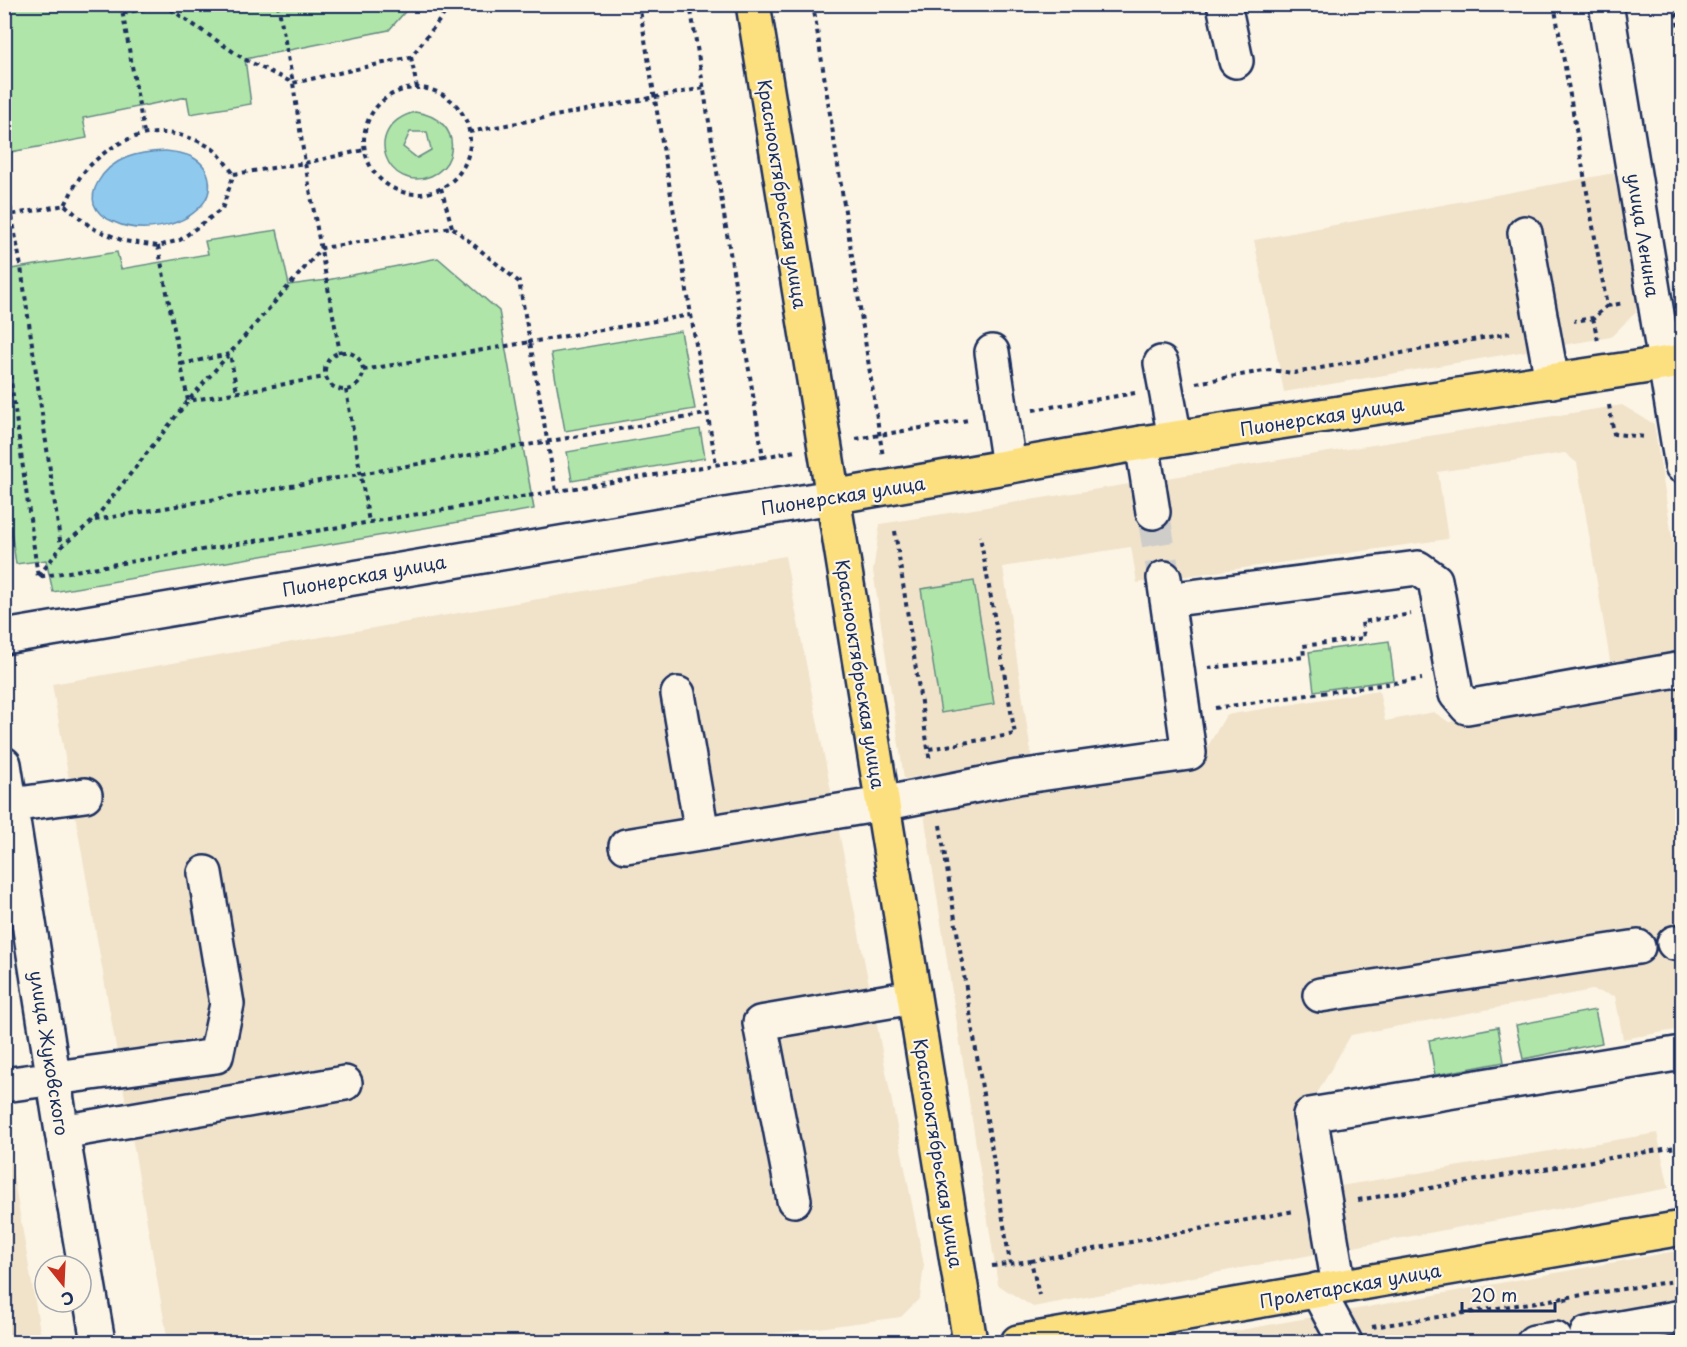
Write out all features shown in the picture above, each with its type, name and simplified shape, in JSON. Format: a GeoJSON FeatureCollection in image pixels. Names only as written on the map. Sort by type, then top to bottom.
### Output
{"type":"FeatureCollection","features":[{"type":"Feature","properties":{"kind":"main road","name":"Краснооктябрьская улица"},"geometry":{"type":"LineString","coordinates":[[753,4],[970,1342]]}},
{"type":"Feature","properties":{"kind":"main road","name":"Пионерская улица"},"geometry":{"type":"LineString","coordinates":[[832,497],[1142,443],[1674,362]]}},
{"type":"Feature","properties":{"kind":"main road","name":"Пролетарская улица"},"geometry":{"type":"LineString","coordinates":[[1018,1342],[1683,1228]]}},
{"type":"Feature","properties":{"kind":"street"},"geometry":{"type":"LineString","coordinates":[[1224,4],[1236,61]]}},
{"type":"Feature","properties":{"kind":"street","name":"улица Ленина"},"geometry":{"type":"LineString","coordinates":[[1606,4],[1674,362],[1683,466]]}},
{"type":"Feature","properties":{"kind":"street"},"geometry":{"type":"LineString","coordinates":[[1525,233],[1552,381]]}},
{"type":"Feature","properties":{"kind":"street"},"geometry":{"type":"LineString","coordinates":[[992,352],[1009,466]]}},
{"type":"Feature","properties":{"kind":"street"},"geometry":{"type":"LineString","coordinates":[[1163,375],[1175,438]]}},
{"type":"Feature","properties":{"kind":"street"},"geometry":{"type":"LineString","coordinates":[[1142,443],[1153,512]]}},
{"type":"Feature","properties":{"kind":"street","name":"Пионерская улица"},"geometry":{"type":"LineString","coordinates":[[4,637],[832,497]]}},
{"type":"Feature","properties":{"kind":"street"},"geometry":{"type":"LineString","coordinates":[[626,846],[882,804],[1028,776],[1189,753],[1166,589],[1418,568],[1435,580],[1456,694],[1467,707],[1683,669]]}},
{"type":"Feature","properties":{"kind":"street"},"geometry":{"type":"LineString","coordinates":[[678,694],[702,833]]}},
{"type":"Feature","properties":{"kind":"street","name":"улица Жуковского"},"geometry":{"type":"LineString","coordinates":[[4,764],[11,805],[15,897],[54,1079],[98,1342]]}},
{"type":"Feature","properties":{"kind":"street"},"geometry":{"type":"LineString","coordinates":[[11,805],[85,795]]}},
{"type":"Feature","properties":{"kind":"street"},"geometry":{"type":"LineString","coordinates":[[4,1085],[216,1056],[227,1004],[205,873]]}},
{"type":"Feature","properties":{"kind":"street"},"geometry":{"type":"LineString","coordinates":[[1320,995],[1638,947]]}},
{"type":"Feature","properties":{"kind":"street"},"geometry":{"type":"LineString","coordinates":[[794,1200],[760,1023],[913,997]]}},
{"type":"Feature","properties":{"kind":"street"},"geometry":{"type":"LineString","coordinates":[[1343,1337],[1328,1288],[1310,1115],[1683,1053]]}},
{"type":"Feature","properties":{"kind":"street"},"geometry":{"type":"LineString","coordinates":[[62,1132],[345,1083]]}},
{"type":"Feature","properties":{"kind":"street"},"geometry":{"type":"LineString","coordinates":[[1587,1334],[1683,1317]]}},
{"type":"Feature","properties":{"kind":"path"},"geometry":{"type":"LineString","coordinates":[[121,4],[144,133]]}},
{"type":"Feature","properties":{"kind":"path"},"geometry":{"type":"LineString","coordinates":[[278,4],[293,83],[304,163],[322,248],[340,353]]}},
{"type":"Feature","properties":{"kind":"path"},"geometry":{"type":"LineString","coordinates":[[123,13],[165,5],[244,59],[293,83],[411,57],[452,4]]}},
{"type":"Feature","properties":{"kind":"path"},"geometry":{"type":"LineString","coordinates":[[639,4],[716,465]]}},
{"type":"Feature","properties":{"kind":"path"},"geometry":{"type":"LineString","coordinates":[[38,577],[763,457],[690,4]]}},
{"type":"Feature","properties":{"kind":"path"},"geometry":{"type":"LineString","coordinates":[[813,4],[883,459]]}},
{"type":"Feature","properties":{"kind":"path"},"geometry":{"type":"LineString","coordinates":[[863,438],[1001,415],[1163,375],[1269,370],[1294,373],[1593,318],[1607,306],[1554,4]]}},
{"type":"Feature","properties":{"kind":"path"},"geometry":{"type":"LineString","coordinates":[[1675,4],[1683,48]]}},
{"type":"Feature","properties":{"kind":"path"},"geometry":{"type":"LineString","coordinates":[[411,57],[417,88]]}},
{"type":"Feature","properties":{"kind":"path"},"geometry":{"type":"LineString","coordinates":[[417,88],[435,91],[451,101],[463,115],[469,132],[469,149],[464,165],[455,178],[441,188],[425,194],[408,194],[392,189],[379,179],[369,165],[364,150],[364,131],[371,114],[383,100],[399,91],[417,88]]}},
{"type":"Feature","properties":{"kind":"path"},"geometry":{"type":"LineString","coordinates":[[469,132],[704,88]]}},
{"type":"Feature","properties":{"kind":"path"},"geometry":{"type":"LineString","coordinates":[[4,216],[65,205],[83,173],[113,145],[144,133],[177,133],[214,150],[234,174]]}},
{"type":"Feature","properties":{"kind":"path"},"geometry":{"type":"LineString","coordinates":[[234,174],[304,163],[364,150]]}},
{"type":"Feature","properties":{"kind":"path"},"geometry":{"type":"LineString","coordinates":[[4,172],[61,547]]}},
{"type":"Feature","properties":{"kind":"path"},"geometry":{"type":"LineString","coordinates":[[65,205],[92,228],[124,241],[158,246],[180,240],[222,209],[234,174]]}},
{"type":"Feature","properties":{"kind":"path"},"geometry":{"type":"LineString","coordinates":[[441,188],[452,227],[519,282],[556,491]]}},
{"type":"Feature","properties":{"kind":"path"},"geometry":{"type":"LineString","coordinates":[[38,577],[61,547],[94,520],[188,401],[322,248],[452,227]]}},
{"type":"Feature","properties":{"kind":"path"},"geometry":{"type":"LineString","coordinates":[[158,246],[188,401]]}},
{"type":"Feature","properties":{"kind":"path"},"geometry":{"type":"LineString","coordinates":[[363,370],[690,315]]}},
{"type":"Feature","properties":{"kind":"path"},"geometry":{"type":"LineString","coordinates":[[4,330],[38,577]]}},
{"type":"Feature","properties":{"kind":"path"},"geometry":{"type":"LineString","coordinates":[[347,352],[360,360],[363,370],[359,382],[346,390],[332,387],[326,377],[325,367],[327,360],[333,355],[347,352]]}},
{"type":"Feature","properties":{"kind":"path"},"geometry":{"type":"LineString","coordinates":[[181,364],[230,354]]}},
{"type":"Feature","properties":{"kind":"path"},"geometry":{"type":"LineString","coordinates":[[230,354],[237,392]]}},
{"type":"Feature","properties":{"kind":"path"},"geometry":{"type":"LineString","coordinates":[[188,401],[326,377]]}},
{"type":"Feature","properties":{"kind":"path"},"geometry":{"type":"LineString","coordinates":[[346,390],[369,522]]}},
{"type":"Feature","properties":{"kind":"path"},"geometry":{"type":"LineString","coordinates":[[94,520],[706,414]]}},
{"type":"Feature","properties":{"kind":"path"},"geometry":{"type":"LineString","coordinates":[[895,531],[1010,1263]]}},
{"type":"Feature","properties":{"kind":"path"},"geometry":{"type":"LineString","coordinates":[[928,749],[1015,734],[980,536]]}},
{"type":"Feature","properties":{"kind":"path"},"geometry":{"type":"LineString","coordinates":[[1177,672],[1305,657],[1303,646],[1365,638],[1362,622],[1441,609]]}},
{"type":"Feature","properties":{"kind":"path"},"geometry":{"type":"LineString","coordinates":[[1183,713],[1452,675]]}},
{"type":"Feature","properties":{"kind":"path"},"geometry":{"type":"LineString","coordinates":[[992,1266],[1031,1261],[1040,1295]]}},
{"type":"Feature","properties":{"kind":"path"},"geometry":{"type":"LineString","coordinates":[[1269,1342],[1343,1337],[1683,1280]]}},
{"type":"Feature","properties":{"kind":"path"},"geometry":{"type":"LineString","coordinates":[[1566,1298],[1567,1305]]}},
{"type":"Feature","properties":{"kind":"shaded area"},"geometry":{"type":"Polygon","coordinates":[[[1614,173],[1636,289],[1636,312],[1611,337],[1284,392],[1254,240],[1614,173]]]}},
{"type":"Feature","properties":{"kind":"shaded area"},"geometry":{"type":"Polygon","coordinates":[[[1622,405],[1654,424],[1682,598],[1682,660],[1612,673],[1577,463],[1565,453],[1438,472],[1448,539],[1137,583],[1131,547],[1003,567],[1032,759],[904,779],[873,571],[880,524],[1622,405]]]}},
{"type":"Feature","properties":{"kind":"shaded area"},"geometry":{"type":"Polygon","coordinates":[[[785,556],[924,1265],[920,1298],[901,1317],[713,1342],[168,1342],[52,684],[785,556]]]}},
{"type":"Feature","properties":{"kind":"shaded area"},"geometry":{"type":"Polygon","coordinates":[[[1682,686],[1682,1029],[1623,1039],[1615,996],[1592,990],[1351,1035],[1297,1128],[1310,1191],[1657,1133],[1669,1188],[1033,1307],[998,1285],[923,808],[1198,763],[1226,715],[1379,690],[1385,721],[1434,712],[1449,722],[1682,686]]]}},
{"type":"Feature","properties":{"kind":"shaded area"},"geometry":{"type":"Polygon","coordinates":[[[5,1128],[33,1290],[33,1314],[37,1314],[42,1342],[5,1342],[5,1128]]]}},
{"type":"Feature","properties":{"kind":"shaded area"},"geometry":{"type":"Polygon","coordinates":[[[1682,1250],[1682,1342],[1221,1342],[1219,1334],[1682,1250]]]}},
{"type":"Feature","properties":{"kind":"green space"},"geometry":{"type":"Polygon","coordinates":[[[5,4],[411,5],[389,30],[245,59],[251,104],[190,114],[187,97],[83,118],[87,138],[5,153],[5,4]]]}},
{"type":"Feature","properties":{"kind":"green space"},"geometry":{"type":"Polygon","coordinates":[[[415,112],[431,116],[444,125],[451,139],[451,147],[449,159],[440,170],[431,176],[416,179],[402,176],[392,168],[386,156],[384,144],[388,131],[398,120],[415,112]],[[410,132],[403,147],[417,158],[431,150],[427,132],[410,132]]]}},
{"type":"Feature","properties":{"kind":"green space"},"geometry":{"type":"Polygon","coordinates":[[[277,230],[289,285],[327,280],[438,258],[499,311],[534,509],[53,592],[46,560],[16,564],[5,490],[5,270],[117,252],[121,269],[208,254],[205,241],[277,230]]]}},
{"type":"Feature","properties":{"kind":"green space"},"geometry":{"type":"Polygon","coordinates":[[[681,331],[695,409],[565,431],[551,353],[681,331]]]}},
{"type":"Feature","properties":{"kind":"green space"},"geometry":{"type":"Polygon","coordinates":[[[700,429],[705,458],[572,481],[567,452],[700,429]]]}},
{"type":"Feature","properties":{"kind":"green space"},"geometry":{"type":"Polygon","coordinates":[[[974,581],[994,704],[941,713],[921,589],[974,581]]]}},
{"type":"Feature","properties":{"kind":"green space"},"geometry":{"type":"Polygon","coordinates":[[[1389,641],[1394,680],[1314,691],[1309,652],[1389,641]]]}},
{"type":"Feature","properties":{"kind":"green space"},"geometry":{"type":"Polygon","coordinates":[[[1595,1010],[1602,1043],[1523,1059],[1516,1025],[1595,1010]]]}},
{"type":"Feature","properties":{"kind":"green space"},"geometry":{"type":"Polygon","coordinates":[[[1498,1027],[1504,1062],[1435,1075],[1429,1040],[1498,1027]]]}},
{"type":"Feature","properties":{"kind":"water"},"geometry":{"type":"Polygon","coordinates":[[[165,151],[189,156],[199,161],[204,167],[209,187],[205,201],[200,207],[182,220],[147,228],[124,226],[100,213],[93,199],[95,187],[111,167],[127,157],[165,151]]]}},
{"type":"Feature","properties":{"kind":"tunnel"},"geometry":{"type":"LineString","coordinates":[[1153,512],[1164,578]]}}]}
